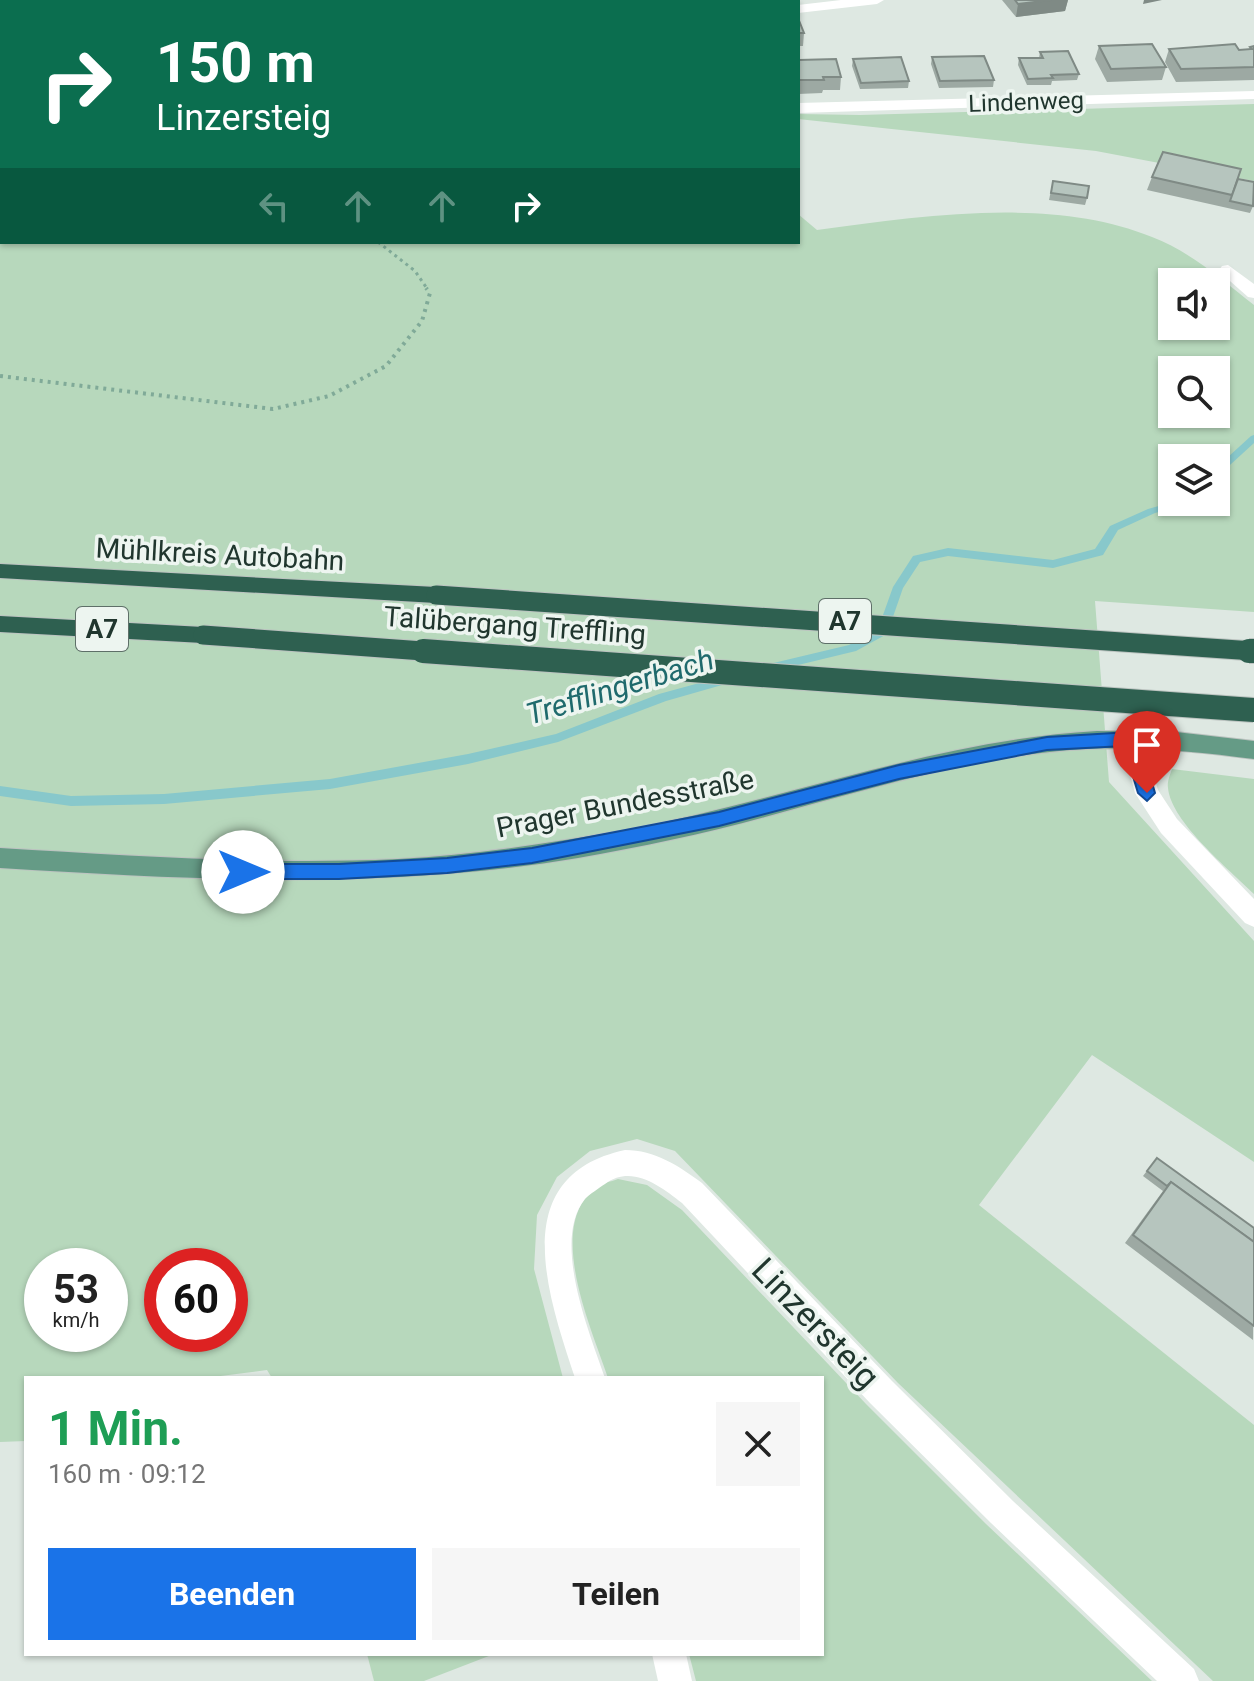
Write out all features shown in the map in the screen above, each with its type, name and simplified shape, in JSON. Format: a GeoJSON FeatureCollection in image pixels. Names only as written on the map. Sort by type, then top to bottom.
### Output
{"type":"FeatureCollection","features":[{"type":"Feature","properties":{"kind":"highway","name":"Mühlkreis Autobahn"},"geometry":{"type":"LineString","coordinates":[[0,571],[436,595]]}},
{"type":"Feature","properties":{"kind":"highway","name":"Talübergang Treffling"},"geometry":{"type":"LineString","coordinates":[[436,595],[1254,651]]}},
{"type":"Feature","properties":{"kind":"highway","name":"Talübergang Treffling"},"geometry":{"type":"LineString","coordinates":[[0,624],[701,668],[1254,710]]}},
{"type":"Feature","properties":{"kind":"main road","name":"Prager Bundesstraße"},"geometry":{"type":"LineString","coordinates":[[0,858],[243,872],[339,872],[447,865],[532,855],[691,825],[967,757],[1047,744],[1131,738],[1197,742],[1254,750]]}},
{"type":"Feature","properties":{"kind":"street"},"geometry":{"type":"LineString","coordinates":[[800,9],[877,0]]}},
{"type":"Feature","properties":{"kind":"street","name":"Lindenweg"},"geometry":{"type":"LineString","coordinates":[[800,108],[1254,95]]}},
{"type":"Feature","properties":{"kind":"street"},"geometry":{"type":"LineString","coordinates":[[1230,272],[1254,293]]}},
{"type":"Feature","properties":{"kind":"street"},"geometry":{"type":"LineString","coordinates":[[1131,738],[1147,793],[1169,826],[1254,916]]}},
{"type":"Feature","properties":{"kind":"street","name":"Linzersteig"},"geometry":{"type":"LineString","coordinates":[[589,1376],[557,1261],[558,1218],[580,1181],[614,1163],[655,1165],[692,1193],[892,1403],[1002,1512],[1182,1681]]}},
{"type":"Feature","properties":{"kind":"street"},"geometry":{"type":"LineString","coordinates":[[669,1656],[675,1681]]}},
{"type":"Feature","properties":{"kind":"path"},"geometry":{"type":"LineString","coordinates":[[0,376],[273,409],[329,396],[386,366],[422,321],[430,293],[415,271],[381,244]]}},
{"type":"Feature","properties":{"kind":"green space"},"geometry":{"type":"Polygon","coordinates":[[[1254,104],[1254,181],[1096,151],[800,119],[800,114],[1254,104]]]}},
{"type":"Feature","properties":{"kind":"green space"},"geometry":{"type":"Polygon","coordinates":[[[1030,213],[1113,224],[1166,243],[1206,268],[1158,268],[1158,340],[1230,340],[1230,286],[1254,305],[1254,612],[1095,601],[1109,782],[1254,941],[1254,1162],[1092,1055],[979,1205],[1254,1425],[1254,1681],[1213,1681],[898,1383],[675,1151],[637,1139],[590,1151],[557,1177],[537,1215],[534,1269],[562,1376],[271,1376],[267,1370],[220,1376],[24,1376],[24,1441],[0,1442],[0,244],[800,244],[800,216],[817,230],[943,215],[1030,213]]]}},
{"type":"Feature","properties":{"kind":"green space"},"geometry":{"type":"Polygon","coordinates":[[[1172,769],[1254,779],[1254,894],[1203,845],[1179,816],[1168,788],[1172,769]]]}},
{"type":"Feature","properties":{"kind":"green space"},"geometry":{"type":"Polygon","coordinates":[[[618,1179],[647,1185],[682,1210],[866,1404],[986,1524],[1152,1681],[696,1681],[690,1656],[824,1656],[824,1376],[607,1376],[584,1307],[573,1253],[574,1228],[581,1206],[595,1188],[618,1179]]]}},
{"type":"Feature","properties":{"kind":"green space"},"geometry":{"type":"Polygon","coordinates":[[[368,1656],[489,1656],[424,1681],[374,1681],[368,1656]]]}},
{"type":"Feature","properties":{"kind":"building"},"geometry":{"type":"Polygon","coordinates":[[[1015,0],[1051,0],[1018,4],[1015,0]]]}},
{"type":"Feature","properties":{"kind":"building"},"geometry":{"type":"Polygon","coordinates":[[[1152,44],[1166,67],[1111,69],[1099,46],[1152,44]]]}},
{"type":"Feature","properties":{"kind":"building"},"geometry":{"type":"Polygon","coordinates":[[[1235,44],[1239,50],[1254,46],[1254,67],[1181,69],[1169,49],[1235,44]]]}},
{"type":"Feature","properties":{"kind":"building"},"geometry":{"type":"Polygon","coordinates":[[[1068,51],[1079,74],[1028,79],[1019,58],[1043,58],[1040,52],[1068,51]]]}},
{"type":"Feature","properties":{"kind":"building"},"geometry":{"type":"Polygon","coordinates":[[[984,56],[994,80],[940,81],[932,57],[984,56]]]}},
{"type":"Feature","properties":{"kind":"building"},"geometry":{"type":"Polygon","coordinates":[[[901,57],[909,81],[861,83],[853,59],[901,57]]]}},
{"type":"Feature","properties":{"kind":"building"},"geometry":{"type":"Polygon","coordinates":[[[836,59],[841,77],[823,77],[824,80],[800,80],[800,60],[836,59]]]}},
{"type":"Feature","properties":{"kind":"building"},"geometry":{"type":"Polygon","coordinates":[[[1163,152],[1241,169],[1232,195],[1152,177],[1163,152]]]}},
{"type":"Feature","properties":{"kind":"building"},"geometry":{"type":"Polygon","coordinates":[[[1238,179],[1254,182],[1253,206],[1230,201],[1238,179]]]}},
{"type":"Feature","properties":{"kind":"building"},"geometry":{"type":"Polygon","coordinates":[[[1053,181],[1089,186],[1087,198],[1051,193],[1053,181]]]}},
{"type":"Feature","properties":{"kind":"building"},"geometry":{"type":"Polygon","coordinates":[[[1157,1158],[1254,1228],[1254,1242],[1171,1182],[1167,1186],[1147,1171],[1157,1158]]]}},
{"type":"Feature","properties":{"kind":"building"},"geometry":{"type":"Polygon","coordinates":[[[1171,1182],[1254,1242],[1254,1326],[1133,1235],[1171,1182]]]}},
{"type":"Feature","properties":{"kind":"waterway","name":"Trefflingerbach"},"geometry":{"type":"LineString","coordinates":[[1230,460],[1254,438]]}},
{"type":"Feature","properties":{"kind":"waterway","name":"Trefflingerbach"},"geometry":{"type":"LineString","coordinates":[[765,669],[852,648],[883,631],[898,587],[917,559],[948,552],[1053,564],[1099,552],[1114,528],[1158,509]]}},
{"type":"Feature","properties":{"kind":"waterway","name":"Trefflingerbach"},"geometry":{"type":"LineString","coordinates":[[0,791],[71,801],[164,799],[330,784],[468,759],[558,738],[663,697],[725,680]]}},
{"type":"Feature","properties":{"kind":"route"},"geometry":{"type":"LineString","coordinates":[[243,872],[339,872],[447,865],[532,855],[719,819],[899,772],[1047,744],[1131,738],[1147,793]]}}]}
